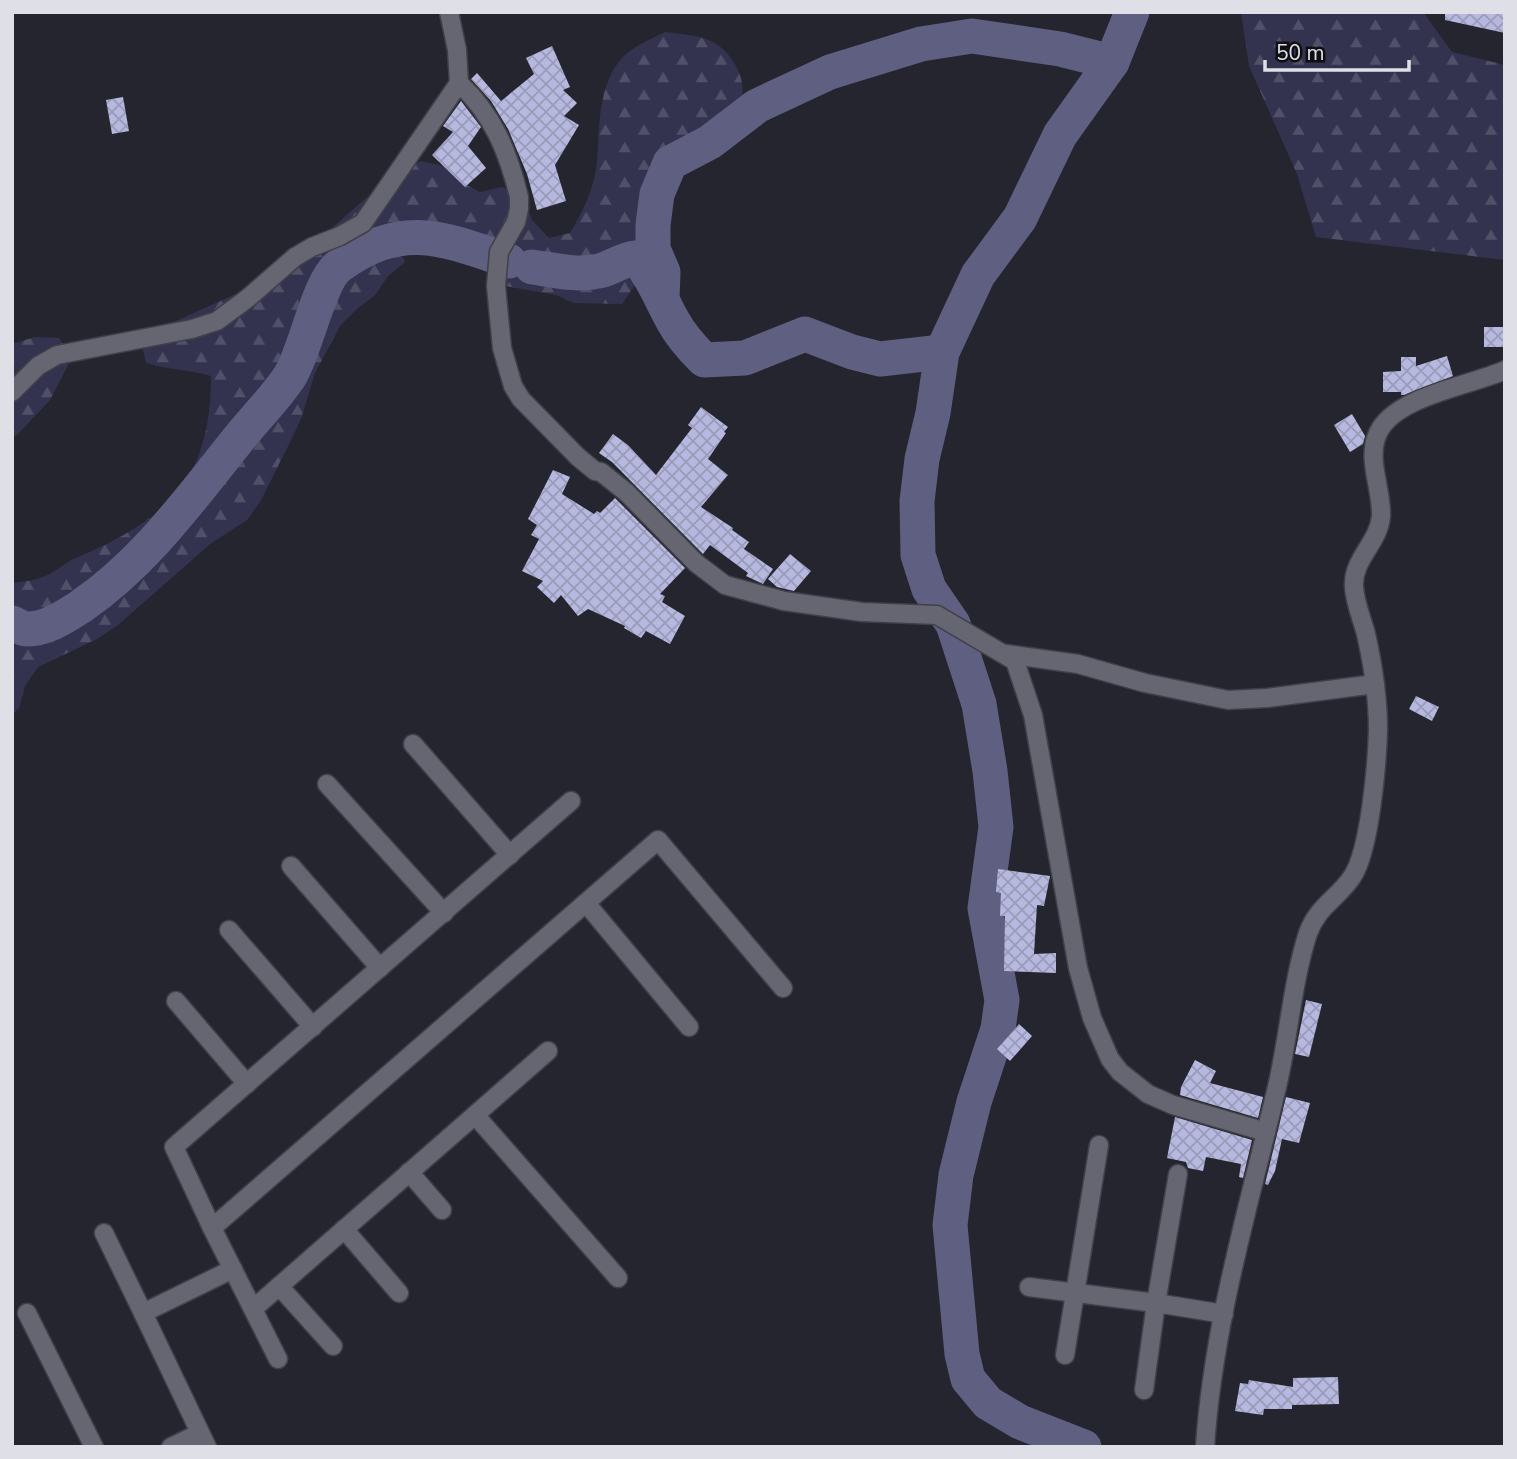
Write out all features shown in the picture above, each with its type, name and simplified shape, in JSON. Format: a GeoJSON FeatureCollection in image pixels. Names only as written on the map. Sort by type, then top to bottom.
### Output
{"type":"FeatureCollection","features":[{"type":"Feature","properties":{"kind":"street"},"geometry":{"type":"LineString","coordinates":[[12,392],[33,370],[57,355],[192,329],[217,321],[295,257],[356,228],[370,215],[459,83],[457,50],[449,12]]}},
{"type":"Feature","properties":{"kind":"street"},"geometry":{"type":"LineString","coordinates":[[459,83],[492,121],[517,186],[519,209],[516,222],[499,252],[496,286],[502,348],[510,378],[521,399],[578,457],[626,492],[705,570],[725,585],[784,601],[862,612],[933,614],[1015,661],[1033,715],[1078,968],[1092,1018],[1110,1059],[1120,1072],[1149,1094],[1173,1105],[1266,1132]]}},
{"type":"Feature","properties":{"kind":"street"},"geometry":{"type":"LineString","coordinates":[[1205,1447],[1211,1384],[1224,1314],[1282,1067],[1296,981],[1309,931],[1316,915],[1354,874],[1362,855],[1376,761],[1378,719],[1375,684],[1354,586],[1355,571],[1378,532],[1380,523],[1374,448],[1377,434],[1385,421],[1397,411],[1505,370]]}},
{"type":"Feature","properties":{"kind":"street"},"geometry":{"type":"LineString","coordinates":[[1006,654],[1078,664],[1145,683],[1228,700],[1267,698],[1375,684]]}},
{"type":"Feature","properties":{"kind":"street"},"geometry":{"type":"LineString","coordinates":[[412,744],[510,855]]}},
{"type":"Feature","properties":{"kind":"street"},"geometry":{"type":"LineString","coordinates":[[327,784],[443,913]]}},
{"type":"Feature","properties":{"kind":"street"},"geometry":{"type":"LineString","coordinates":[[278,1359],[174,1147],[571,801]]}},
{"type":"Feature","properties":{"kind":"street"},"geometry":{"type":"LineString","coordinates":[[212,1228],[658,840],[783,988]]}},
{"type":"Feature","properties":{"kind":"street"},"geometry":{"type":"LineString","coordinates":[[291,866],[380,968]]}},
{"type":"Feature","properties":{"kind":"street"},"geometry":{"type":"LineString","coordinates":[[586,903],[689,1027]]}},
{"type":"Feature","properties":{"kind":"street"},"geometry":{"type":"LineString","coordinates":[[229,930],[313,1027]]}},
{"type":"Feature","properties":{"kind":"street"},"geometry":{"type":"LineString","coordinates":[[176,1001],[247,1084]]}},
{"type":"Feature","properties":{"kind":"street"},"geometry":{"type":"LineString","coordinates":[[253,1309],[548,1051]]}},
{"type":"Feature","properties":{"kind":"street"},"geometry":{"type":"LineString","coordinates":[[475,1115],[618,1278]]}},
{"type":"Feature","properties":{"kind":"street"},"geometry":{"type":"LineString","coordinates":[[1065,1355],[1100,1146]]}},
{"type":"Feature","properties":{"kind":"street"},"geometry":{"type":"LineString","coordinates":[[409,1172],[442,1210]]}},
{"type":"Feature","properties":{"kind":"street"},"geometry":{"type":"LineString","coordinates":[[1144,1390],[1178,1174]]}},
{"type":"Feature","properties":{"kind":"street"},"geometry":{"type":"LineString","coordinates":[[344,1229],[399,1293]]}},
{"type":"Feature","properties":{"kind":"street"},"geometry":{"type":"LineString","coordinates":[[104,1233],[204,1440],[171,1447]]}},
{"type":"Feature","properties":{"kind":"street"},"geometry":{"type":"LineString","coordinates":[[144,1313],[233,1269]]}},
{"type":"Feature","properties":{"kind":"street"},"geometry":{"type":"LineString","coordinates":[[279,1286],[332,1346]]}},
{"type":"Feature","properties":{"kind":"street"},"geometry":{"type":"LineString","coordinates":[[1029,1287],[1224,1314]]}},
{"type":"Feature","properties":{"kind":"street"},"geometry":{"type":"LineString","coordinates":[[27,1313],[94,1447]]}},
{"type":"Feature","properties":{"kind":"green space"},"geometry":{"type":"Polygon","coordinates":[[[1241,12],[1423,12],[1452,52],[1505,65],[1505,260],[1316,237],[1297,174],[1249,66],[1241,12]]]}},
{"type":"Feature","properties":{"kind":"green space"},"geometry":{"type":"Polygon","coordinates":[[[665,32],[702,38],[721,47],[739,72],[743,92],[740,102],[729,116],[671,151],[650,178],[638,210],[637,227],[643,247],[636,258],[636,284],[622,304],[574,303],[556,295],[500,285],[514,262],[503,258],[490,242],[471,230],[449,237],[393,238],[405,262],[388,276],[375,295],[340,326],[315,373],[301,419],[291,440],[260,502],[247,520],[210,544],[118,625],[97,639],[38,667],[25,686],[19,708],[12,714],[12,583],[48,575],[135,528],[159,511],[178,492],[203,443],[209,412],[211,376],[146,363],[141,342],[158,329],[247,289],[310,247],[380,186],[421,161],[443,166],[461,182],[480,192],[502,187],[523,197],[532,220],[549,238],[570,233],[584,208],[594,180],[601,107],[608,80],[627,53],[665,32]]]}},
{"type":"Feature","properties":{"kind":"green space"},"geometry":{"type":"Polygon","coordinates":[[[35,337],[59,338],[71,359],[50,400],[12,437],[12,344],[35,337]]]}},
{"type":"Feature","properties":{"kind":"building"},"geometry":{"type":"Polygon","coordinates":[[[1445,12],[1505,12],[1505,33],[1445,20],[1445,12]]]}},
{"type":"Feature","properties":{"kind":"building"},"geometry":{"type":"Polygon","coordinates":[[[552,46],[570,87],[563,90],[577,103],[564,116],[579,125],[555,165],[566,201],[537,210],[527,174],[508,129],[491,101],[471,79],[477,73],[501,101],[534,74],[526,58],[552,46]]]}},
{"type":"Feature","properties":{"kind":"building"},"geometry":{"type":"Polygon","coordinates":[[[123,97],[129,131],[112,134],[106,100],[123,97]]]}},
{"type":"Feature","properties":{"kind":"building"},"geometry":{"type":"Polygon","coordinates":[[[461,101],[481,127],[468,146],[486,168],[465,187],[432,155],[453,132],[443,126],[461,101]]]}},
{"type":"Feature","properties":{"kind":"building"},"geometry":{"type":"Polygon","coordinates":[[[1484,327],[1505,327],[1505,347],[1484,347],[1484,327]]]}},
{"type":"Feature","properties":{"kind":"building"},"geometry":{"type":"Polygon","coordinates":[[[1447,356],[1453,376],[1404,395],[1401,395],[1401,392],[1383,392],[1383,372],[1401,371],[1401,357],[1416,357],[1416,366],[1447,356]]]}},
{"type":"Feature","properties":{"kind":"building"},"geometry":{"type":"Polygon","coordinates":[[[701,407],[728,427],[708,459],[728,475],[701,507],[733,528],[732,530],[749,542],[744,549],[773,569],[763,584],[746,576],[748,573],[710,545],[703,554],[612,462],[599,453],[613,434],[628,445],[656,475],[692,428],[688,425],[701,407]]]}},
{"type":"Feature","properties":{"kind":"building"},"geometry":{"type":"Polygon","coordinates":[[[1352,414],[1365,436],[1363,444],[1350,452],[1334,425],[1352,414]]]}},
{"type":"Feature","properties":{"kind":"building"},"geometry":{"type":"Polygon","coordinates":[[[553,470],[570,477],[562,494],[594,514],[597,511],[600,513],[615,498],[685,568],[660,594],[665,596],[662,602],[685,616],[670,644],[646,631],[641,638],[624,628],[625,626],[588,609],[578,616],[561,595],[554,603],[537,587],[543,581],[522,571],[539,539],[531,535],[537,525],[528,519],[553,470]]]}},
{"type":"Feature","properties":{"kind":"building"},"geometry":{"type":"Polygon","coordinates":[[[790,554],[811,571],[794,591],[777,587],[768,579],[790,554]]]}},
{"type":"Feature","properties":{"kind":"building"},"geometry":{"type":"Polygon","coordinates":[[[1416,696],[1439,707],[1432,721],[1409,709],[1416,696]]]}},
{"type":"Feature","properties":{"kind":"building"},"geometry":{"type":"Polygon","coordinates":[[[998,869],[1050,876],[1044,906],[1037,905],[1034,954],[1056,953],[1056,973],[1004,971],[1005,916],[1000,916],[1001,893],[996,892],[998,869]]]}},
{"type":"Feature","properties":{"kind":"building"},"geometry":{"type":"Polygon","coordinates":[[[1306,1000],[1322,1004],[1309,1057],[1295,1054],[1306,1000]]]}},
{"type":"Feature","properties":{"kind":"building"},"geometry":{"type":"Polygon","coordinates":[[[1019,1024],[1032,1036],[1010,1061],[997,1049],[1019,1024]]]}},
{"type":"Feature","properties":{"kind":"building"},"geometry":{"type":"Polygon","coordinates":[[[1195,1060],[1216,1071],[1210,1083],[1263,1097],[1258,1118],[1180,1095],[1181,1087],[1195,1060]]]}},
{"type":"Feature","properties":{"kind":"building"},"geometry":{"type":"Polygon","coordinates":[[[1286,1097],[1310,1103],[1299,1143],[1282,1139],[1275,1171],[1268,1185],[1265,1184],[1286,1097]]]}},
{"type":"Feature","properties":{"kind":"building"},"geometry":{"type":"Polygon","coordinates":[[[1175,1117],[1252,1140],[1243,1178],[1239,1177],[1241,1164],[1206,1157],[1203,1171],[1188,1168],[1186,1162],[1167,1158],[1175,1117]]]}},
{"type":"Feature","properties":{"kind":"building"},"geometry":{"type":"Polygon","coordinates":[[[1338,1377],[1339,1404],[1292,1405],[1292,1409],[1264,1409],[1263,1415],[1235,1411],[1240,1383],[1248,1384],[1249,1380],[1293,1387],[1293,1378],[1338,1377]]]}},
{"type":"Feature","properties":{"kind":"waterway"},"geometry":{"type":"LineString","coordinates":[[1084,1447],[1020,1422],[988,1403],[968,1379],[962,1354],[950,1225],[956,1175],[974,1102],[998,1029],[1002,1000],[985,908],[996,827],[979,704],[953,624],[929,589],[918,555],[917,501],[942,352],[978,275],[1020,218],[1060,135],[1112,62],[1132,12]]}},
{"type":"Feature","properties":{"kind":"waterway"},"geometry":{"type":"LineString","coordinates":[[662,299],[663,272],[653,249],[653,225],[657,194],[670,163],[710,142],[757,106],[830,72],[921,44],[972,36],[1060,49],[1112,62]]}},
{"type":"Feature","properties":{"kind":"waterway"},"geometry":{"type":"LineString","coordinates":[[12,623],[25,629],[34,628],[48,625],[68,615],[103,590],[145,551],[290,376],[325,285],[339,266],[362,252],[403,238],[443,240],[509,261]]}},
{"type":"Feature","properties":{"kind":"waterway"},"geometry":{"type":"LineString","coordinates":[[532,267],[582,273],[604,270],[636,258],[652,280],[680,332],[704,360],[745,358],[805,334],[852,352],[880,359],[942,352]]}}]}
